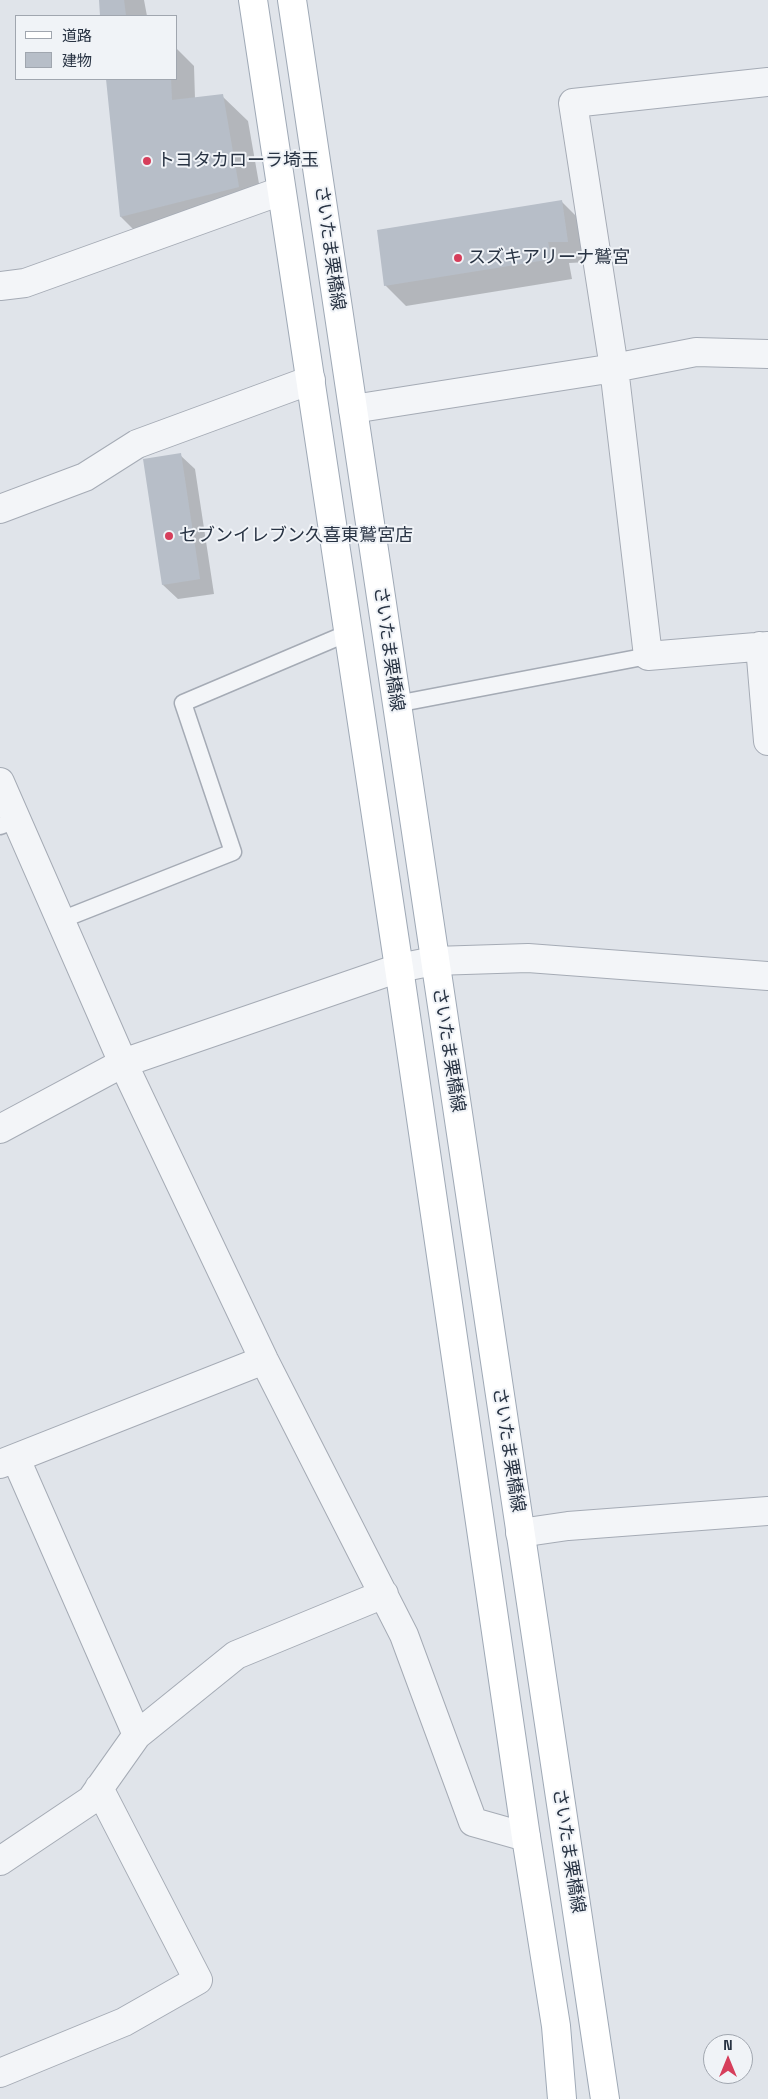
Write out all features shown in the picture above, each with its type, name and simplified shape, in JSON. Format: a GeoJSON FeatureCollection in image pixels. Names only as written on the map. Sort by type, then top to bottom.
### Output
{"type":"FeatureCollection","features":[{"type":"Feature","properties":{"kind":"main road","name":"さいたま栗橋線"},"geometry":{"type":"LineString","coordinates":[[253,0],[399,968],[526,1837],[556,2026],[562,2099]]}},
{"type":"Feature","properties":{"kind":"main road","name":"さいたま栗橋線"},"geometry":{"type":"LineString","coordinates":[[292,0],[605,2099]]}},
{"type":"Feature","properties":{"kind":"street"},"geometry":{"type":"LineString","coordinates":[[768,82],[573,103],[614,368],[648,656],[764,646],[768,741]]}},
{"type":"Feature","properties":{"kind":"street"},"geometry":{"type":"LineString","coordinates":[[0,286],[25,283],[282,191]]}},
{"type":"Feature","properties":{"kind":"street"},"geometry":{"type":"LineString","coordinates":[[353,409],[614,368],[696,352],[768,354]]}},
{"type":"Feature","properties":{"kind":"street"},"geometry":{"type":"LineString","coordinates":[[0,509],[85,477],[136,444],[311,380]]}},
{"type":"Feature","properties":{"kind":"street"},"geometry":{"type":"LineString","coordinates":[[0,782],[9,823],[62,920],[123,1063],[264,1360],[404,1636],[473,1822],[526,1837]]}},
{"type":"Feature","properties":{"kind":"street"},"geometry":{"type":"LineString","coordinates":[[0,1129],[123,1063],[399,968],[434,962],[528,958],[768,976]]}},
{"type":"Feature","properties":{"kind":"street"},"geometry":{"type":"LineString","coordinates":[[137,1736],[8,1462],[264,1360]]}},
{"type":"Feature","properties":{"kind":"street"},"geometry":{"type":"LineString","coordinates":[[520,1532],[568,1526],[768,1512]]}},
{"type":"Feature","properties":{"kind":"street"},"geometry":{"type":"LineString","coordinates":[[0,1861],[90,1800],[137,1736],[236,1655],[384,1594]]}},
{"type":"Feature","properties":{"kind":"street"},"geometry":{"type":"LineString","coordinates":[[0,2073],[124,2022],[198,1980],[100,1788]]}},
{"type":"Feature","properties":{"kind":"lane"},"geometry":{"type":"LineString","coordinates":[[62,920],[233,852],[183,703],[348,633]]}},
{"type":"Feature","properties":{"kind":"lane"},"geometry":{"type":"LineString","coordinates":[[396,704],[648,656]]}},
{"type":"Feature","properties":{"kind":"building"},"geometry":{"type":"Polygon","coordinates":[[[99,0],[124,0],[126,15],[100,15],[99,0]]]}},
{"type":"Feature","properties":{"kind":"building"},"geometry":{"type":"Polygon","coordinates":[[[106,80],[171,80],[172,100],[223,94],[239,187],[120,217],[106,80]]]}},
{"type":"Feature","properties":{"kind":"building"},"geometry":{"type":"Polygon","coordinates":[[[562,200],[568,242],[548,242],[552,259],[384,286],[377,230],[562,200]]]}},
{"type":"Feature","properties":{"kind":"building"},"geometry":{"type":"Polygon","coordinates":[[[181,453],[200,579],[162,585],[143,459],[181,453]]]}},
{"type":"Feature","properties":{"kind":"place","name":"トヨタカローラ埼玉"},"geometry":{"type":"Point","coordinates":[147,161]}},
{"type":"Feature","properties":{"kind":"place","name":"スズキアリーナ鷲宮"},"geometry":{"type":"Point","coordinates":[458,258]}},
{"type":"Feature","properties":{"kind":"place","name":"セブンイレブン久喜東鷲宮店"},"geometry":{"type":"Point","coordinates":[169,536]}}]}
